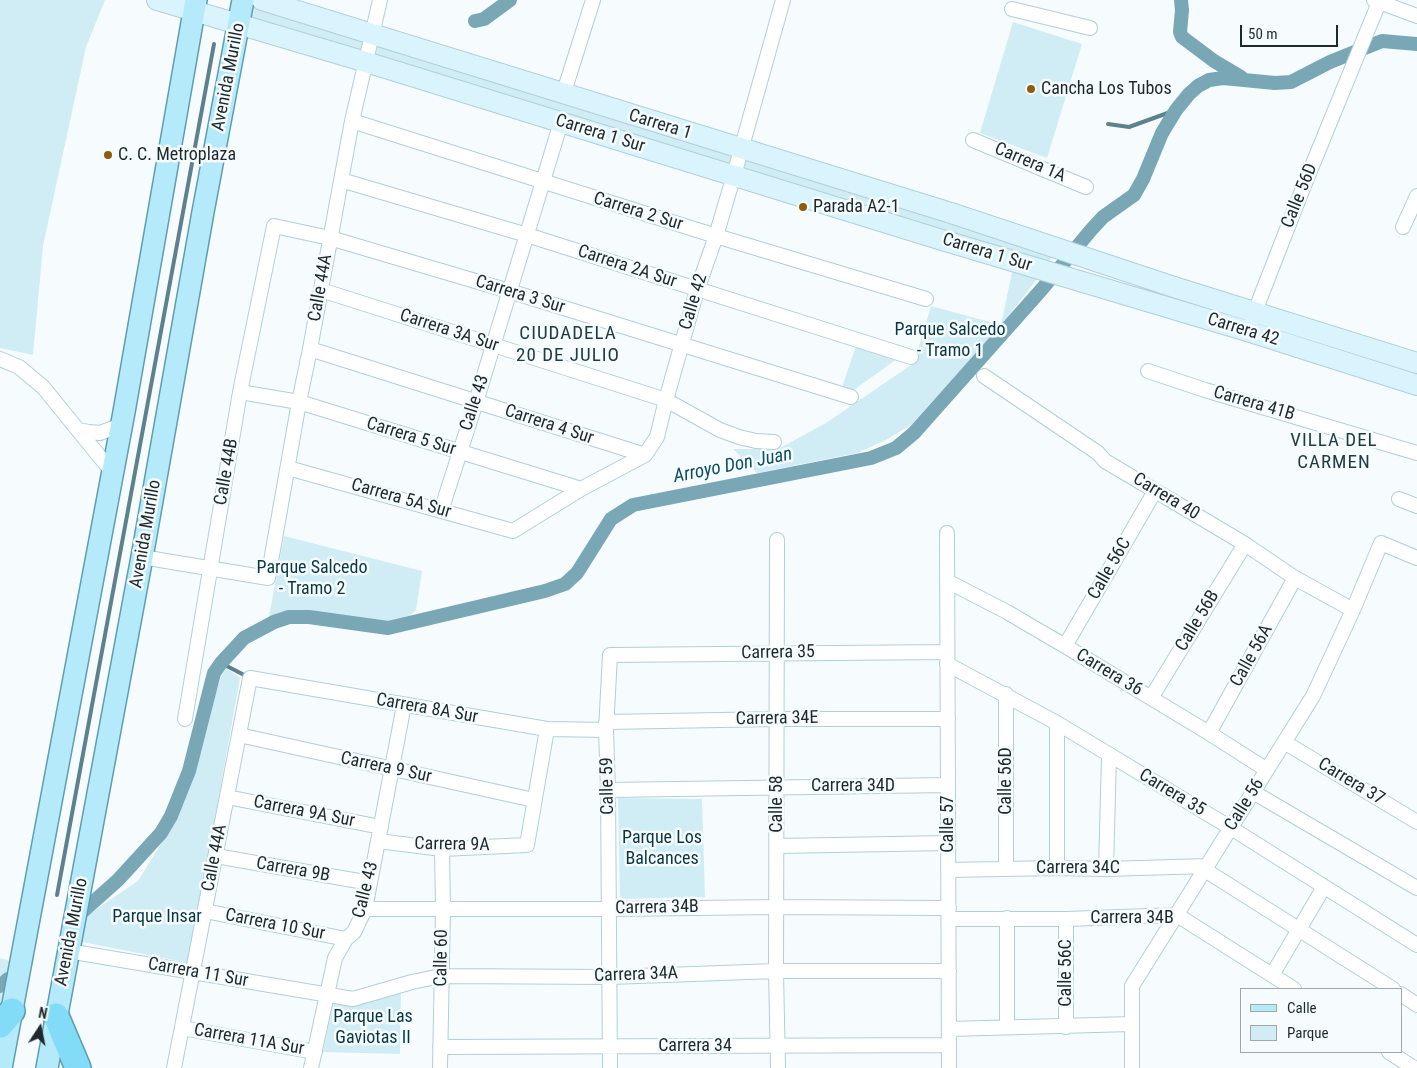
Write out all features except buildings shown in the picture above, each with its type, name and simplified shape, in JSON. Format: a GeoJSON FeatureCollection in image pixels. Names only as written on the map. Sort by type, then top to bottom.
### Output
{"type":"FeatureCollection","features":[{"type":"Feature","properties":{"kind":"highway"},"geometry":{"type":"LineString","coordinates":[[56,1016],[78,1068]]}},
{"type":"Feature","properties":{"kind":"main road","name":"Avenida Murillo"},"geometry":{"type":"LineString","coordinates":[[46,1068],[142,557],[203,212],[243,0]]}},
{"type":"Feature","properties":{"kind":"main road"},"geometry":{"type":"LineString","coordinates":[[1,1068],[6,1018],[121,425],[195,6]]}},
{"type":"Feature","properties":{"kind":"street","name":"Carrera 1 Sur"},"geometry":{"type":"LineString","coordinates":[[156,0],[195,6],[239,24],[1069,278]]}},
{"type":"Feature","properties":{"kind":"street","name":"Carrera 1"},"geometry":{"type":"LineString","coordinates":[[262,0],[372,33],[563,95],[951,213],[1058,250]]}},
{"type":"Feature","properties":{"kind":"street","name":"Calle 44A"},"geometry":{"type":"LineString","coordinates":[[210,568],[268,578],[352,121],[380,0]]}},
{"type":"Feature","properties":{"kind":"street"},"geometry":{"type":"LineString","coordinates":[[563,95],[593,0]]}},
{"type":"Feature","properties":{"kind":"street","name":"Calle 42"},"geometry":{"type":"LineString","coordinates":[[645,456],[657,437],[681,344],[734,176],[783,0]]}},
{"type":"Feature","properties":{"kind":"street"},"geometry":{"type":"LineString","coordinates":[[1378,1],[1417,16]]}},
{"type":"Feature","properties":{"kind":"street","name":"Calle 56D"},"geometry":{"type":"LineString","coordinates":[[1247,331],[1378,1]]}},
{"type":"Feature","properties":{"kind":"street"},"geometry":{"type":"LineString","coordinates":[[1012,9],[1090,28]]}},
{"type":"Feature","properties":{"kind":"street","name":"Carrera 2 Sur"},"geometry":{"type":"LineString","coordinates":[[352,121],[716,236],[926,299]]}},
{"type":"Feature","properties":{"kind":"street","name":"Calle 43"},"geometry":{"type":"LineString","coordinates":[[441,511],[561,122]]}},
{"type":"Feature","properties":{"kind":"street","name":"Carrera 1A"},"geometry":{"type":"LineString","coordinates":[[973,140],[1086,187]]}},
{"type":"Feature","properties":{"kind":"street","name":"Carrera 2A Sur"},"geometry":{"type":"LineString","coordinates":[[341,180],[527,235],[911,357]]}},
{"type":"Feature","properties":{"kind":"street"},"geometry":{"type":"LineString","coordinates":[[1404,227],[1417,196]]}},
{"type":"Feature","properties":{"kind":"street","name":"Carrera 3 Sur"},"geometry":{"type":"LineString","coordinates":[[274,226],[330,238],[509,291],[851,397]]}},
{"type":"Feature","properties":{"kind":"street","name":"Calle 44B"},"geometry":{"type":"LineString","coordinates":[[185,719],[240,392],[274,226]]}},
{"type":"Feature","properties":{"kind":"street","name":"Carrera 42"},"geometry":{"type":"LineString","coordinates":[[1058,250],[1417,363]]}},
{"type":"Feature","properties":{"kind":"street","name":"Carrera 42"},"geometry":{"type":"LineString","coordinates":[[1069,278],[1247,331],[1417,385]]}},
{"type":"Feature","properties":{"kind":"street","name":"Carrera 3A Sur"},"geometry":{"type":"LineString","coordinates":[[321,290],[666,400],[720,430],[756,441],[774,442]]}},
{"type":"Feature","properties":{"kind":"street","name":"Carrera 4 Sur"},"geometry":{"type":"LineString","coordinates":[[310,350],[645,456]]}},
{"type":"Feature","properties":{"kind":"street"},"geometry":{"type":"LineString","coordinates":[[0,359],[18,367],[43,386],[112,473]]}},
{"type":"Feature","properties":{"kind":"street","name":"Carrera 41B"},"geometry":{"type":"LineString","coordinates":[[1148,371],[1205,390],[1417,452]]}},
{"type":"Feature","properties":{"kind":"street","name":"Carrera 40"},"geometry":{"type":"LineString","coordinates":[[984,376],[1098,453],[1105,461],[1245,544],[1296,578],[1353,610]]}},
{"type":"Feature","properties":{"kind":"street","name":"Carrera 5 Sur"},"geometry":{"type":"LineString","coordinates":[[240,392],[299,402],[581,489]]}},
{"type":"Feature","properties":{"kind":"street"},"geometry":{"type":"LineString","coordinates":[[78,430],[100,432],[121,425]]}},
{"type":"Feature","properties":{"kind":"street"},"geometry":{"type":"LineString","coordinates":[[581,489],[645,456]]}},
{"type":"Feature","properties":{"kind":"street","name":"Carrera 5A Sur"},"geometry":{"type":"LineString","coordinates":[[288,468],[513,532],[581,489]]}},
{"type":"Feature","properties":{"kind":"street","name":"Calle 56C"},"geometry":{"type":"LineString","coordinates":[[1065,646],[1155,491]]}},
{"type":"Feature","properties":{"kind":"street"},"geometry":{"type":"LineString","coordinates":[[1399,499],[1417,506]]}},
{"type":"Feature","properties":{"kind":"street","name":"Calle 57"},"geometry":{"type":"LineString","coordinates":[[947,533],[949,1068]]}},
{"type":"Feature","properties":{"kind":"street","name":"Calle 58"},"geometry":{"type":"LineString","coordinates":[[777,540],[776,971],[778,1068]]}},
{"type":"Feature","properties":{"kind":"street","name":"Calle 56"},"geometry":{"type":"LineString","coordinates":[[1132,1068],[1132,986],[1313,696],[1353,610],[1381,543],[1417,558]]}},
{"type":"Feature","properties":{"kind":"street","name":"Calle 56B"},"geometry":{"type":"LineString","coordinates":[[1151,698],[1245,544]]}},
{"type":"Feature","properties":{"kind":"street"},"geometry":{"type":"LineString","coordinates":[[142,557],[210,568]]}},
{"type":"Feature","properties":{"kind":"street","name":"Calle 56A"},"geometry":{"type":"LineString","coordinates":[[1209,733],[1296,578]]}},
{"type":"Feature","properties":{"kind":"street","name":"Carrera 36"},"geometry":{"type":"LineString","coordinates":[[947,581],[1007,612],[1065,646],[1267,770]]}},
{"type":"Feature","properties":{"kind":"street","name":"Carrera 35"},"geometry":{"type":"LineString","coordinates":[[610,655],[778,653],[947,658],[1231,828],[1417,945]]}},
{"type":"Feature","properties":{"kind":"street","name":"Calle 59"},"geometry":{"type":"LineString","coordinates":[[610,655],[606,726],[610,1068]]}},
{"type":"Feature","properties":{"kind":"street","name":"Calle 44A"},"geometry":{"type":"LineString","coordinates":[[174,1068],[250,678]]}},
{"type":"Feature","properties":{"kind":"street","name":"Carrera 8A Sur"},"geometry":{"type":"LineString","coordinates":[[250,678],[547,729],[606,726]]}},
{"type":"Feature","properties":{"kind":"street","name":"Calle 56D"},"geometry":{"type":"LineString","coordinates":[[1006,694],[1006,868]]}},
{"type":"Feature","properties":{"kind":"street","name":"Calle 43"},"geometry":{"type":"LineString","coordinates":[[311,1068],[335,958],[346,939],[354,932],[365,909],[404,705]]}},
{"type":"Feature","properties":{"kind":"street","name":"Carrera 34E"},"geometry":{"type":"LineString","coordinates":[[606,726],[777,718],[948,719]]}},
{"type":"Feature","properties":{"kind":"street"},"geometry":{"type":"LineString","coordinates":[[1057,723],[1057,868]]}},
{"type":"Feature","properties":{"kind":"street"},"geometry":{"type":"LineString","coordinates":[[534,800],[547,729]]}},
{"type":"Feature","properties":{"kind":"street","name":"Carrera 9 Sur"},"geometry":{"type":"LineString","coordinates":[[239,735],[534,800]]}},
{"type":"Feature","properties":{"kind":"street","name":"Carrera 37"},"geometry":{"type":"LineString","coordinates":[[1284,742],[1417,822]]}},
{"type":"Feature","properties":{"kind":"street"},"geometry":{"type":"LineString","coordinates":[[1106,869],[1108,756]]}},
{"type":"Feature","properties":{"kind":"street","name":"Carrera 34D"},"geometry":{"type":"LineString","coordinates":[[608,790],[777,786],[948,785]]}},
{"type":"Feature","properties":{"kind":"street"},"geometry":{"type":"LineString","coordinates":[[1253,792],[1417,888]]}},
{"type":"Feature","properties":{"kind":"street","name":"Carrera 9A Sur"},"geometry":{"type":"LineString","coordinates":[[228,797],[379,834]]}},
{"type":"Feature","properties":{"kind":"street","name":"Carrera 9A"},"geometry":{"type":"LineString","coordinates":[[379,834],[442,849],[527,845],[534,800]]}},
{"type":"Feature","properties":{"kind":"street"},"geometry":{"type":"LineString","coordinates":[[777,846],[948,844]]}},
{"type":"Feature","properties":{"kind":"street","name":"Calle 60"},"geometry":{"type":"LineString","coordinates":[[440,1068],[443,909],[442,849]]}},
{"type":"Feature","properties":{"kind":"street","name":"Carrera 9B"},"geometry":{"type":"LineString","coordinates":[[216,856],[370,883]]}},
{"type":"Feature","properties":{"kind":"street","name":"Carrera 34C"},"geometry":{"type":"LineString","coordinates":[[948,870],[1006,868],[1206,868]]}},
{"type":"Feature","properties":{"kind":"street"},"geometry":{"type":"LineString","coordinates":[[1206,868],[1391,988]]}},
{"type":"Feature","properties":{"kind":"street"},"geometry":{"type":"LineString","coordinates":[[1272,975],[1324,887]]}},
{"type":"Feature","properties":{"kind":"street","name":"Carrera 34B"},"geometry":{"type":"LineString","coordinates":[[365,909],[776,907],[1007,918],[1066,919],[1177,915],[1292,988]]}},
{"type":"Feature","properties":{"kind":"street","name":"Carrera 10 Sur"},"geometry":{"type":"LineString","coordinates":[[205,911],[346,939]]}},
{"type":"Feature","properties":{"kind":"street"},"geometry":{"type":"LineString","coordinates":[[1007,918],[1007,1027]]}},
{"type":"Feature","properties":{"kind":"street","name":"Calle 56C"},"geometry":{"type":"LineString","coordinates":[[1066,919],[1066,1027]]}},
{"type":"Feature","properties":{"kind":"street","name":"Carrera 11 Sur"},"geometry":{"type":"LineString","coordinates":[[68,951],[327,996]]}},
{"type":"Feature","properties":{"kind":"street","name":"Carrera 34A"},"geometry":{"type":"LineString","coordinates":[[327,996],[353,999],[412,982],[442,976],[610,977],[776,971],[949,971]]}},
{"type":"Feature","properties":{"kind":"street"},"geometry":{"type":"LineString","coordinates":[[1402,995],[1417,1005]]}},
{"type":"Feature","properties":{"kind":"street"},"geometry":{"type":"LineString","coordinates":[[949,1029],[1132,1024]]}},
{"type":"Feature","properties":{"kind":"street","name":"Carrera 11A Sur"},"geometry":{"type":"LineString","coordinates":[[182,1028],[316,1052]]}},
{"type":"Feature","properties":{"kind":"street","name":"Carrera 34"},"geometry":{"type":"LineString","coordinates":[[440,1047],[949,1045]]}},
{"type":"Feature","properties":{"kind":"street"},"geometry":{"type":"LineString","coordinates":[[1391,1053],[1414,1068]]}},
{"type":"Feature","properties":{"kind":"green space"},"geometry":{"type":"Polygon","coordinates":[[[0,0],[105,0],[86,47],[43,246],[33,355],[0,348],[0,0]]]}},
{"type":"Feature","properties":{"kind":"green space"},"geometry":{"type":"Polygon","coordinates":[[[253,5],[1053,256],[1046,265],[250,21],[253,5]]]}},
{"type":"Feature","properties":{"kind":"green space","name":"Cancha Los Tubos"},"geometry":{"type":"Polygon","coordinates":[[[1013,22],[1082,44],[1047,158],[980,133],[1013,22]]]}},
{"type":"Feature","properties":{"kind":"green space"},"geometry":{"type":"Polygon","coordinates":[[[1012,272],[1037,279],[1001,325],[1012,272]]]}},
{"type":"Feature","properties":{"kind":"green space","name":"Parque Salcedo - Tramo 1"},"geometry":{"type":"Polygon","coordinates":[[[931,306],[1001,325],[912,424],[886,440],[857,453],[757,473],[733,449],[778,449],[826,423],[914,363],[931,306]]]}},
{"type":"Feature","properties":{"kind":"green space"},"geometry":{"type":"Polygon","coordinates":[[[856,346],[897,359],[851,392],[841,390],[856,346]]]}},
{"type":"Feature","properties":{"kind":"green space","name":"Parque Salcedo - Tramo 2"},"geometry":{"type":"Polygon","coordinates":[[[284,536],[422,571],[416,610],[409,616],[384,622],[306,613],[287,613],[269,617],[284,536]]]}},
{"type":"Feature","properties":{"kind":"green space","name":"Parque Insar"},"geometry":{"type":"Polygon","coordinates":[[[226,668],[240,678],[189,963],[77,941],[80,920],[138,881],[166,836],[195,772],[212,704],[226,668]]]}},
{"type":"Feature","properties":{"kind":"green space","name":"Parque Los Balcances"},"geometry":{"type":"Polygon","coordinates":[[[618,798],[702,799],[705,897],[620,899],[618,798]]]}},
{"type":"Feature","properties":{"kind":"green space"},"geometry":{"type":"Polygon","coordinates":[[[0,958],[13,962],[0,1005],[0,958]]]}},
{"type":"Feature","properties":{"kind":"green space","name":"Parque Las Gaviotas II"},"geometry":{"type":"Polygon","coordinates":[[[401,992],[400,1054],[323,1052],[333,1004],[355,1006],[401,992]]]}},
{"type":"Feature","properties":{"kind":"waterway"},"geometry":{"type":"LineString","coordinates":[[475,21],[484,19],[510,0]]}},
{"type":"Feature","properties":{"kind":"waterway"},"geometry":{"type":"LineString","coordinates":[[1181,0],[1180,32],[1182,37],[1214,61],[1241,77]]}},
{"type":"Feature","properties":{"kind":"waterway","name":"Arroyo Don Juan"},"geometry":{"type":"LineString","coordinates":[[82,912],[118,880],[161,833],[171,816],[189,771],[214,673],[244,638],[274,622],[289,617],[309,617],[388,628],[545,591],[565,584],[577,573],[611,519],[633,505],[871,458],[896,448],[914,433],[1042,289],[1103,217],[1134,195],[1143,179],[1162,133],[1176,110],[1198,86],[1209,80],[1223,78],[1275,83],[1291,82],[1330,62],[1382,41],[1417,44]]}},
{"type":"Feature","properties":{"kind":"waterway"},"geometry":{"type":"LineString","coordinates":[[57,895],[214,44]]}},
{"type":"Feature","properties":{"kind":"waterway"},"geometry":{"type":"LineString","coordinates":[[1108,124],[1129,127],[1176,110]]}},
{"type":"Feature","properties":{"kind":"waterway"},"geometry":{"type":"LineString","coordinates":[[221,663],[248,677]]}},
{"type":"Feature","properties":{"kind":"waterway","name":"Arroyo Don Juan"},"geometry":{"type":"LineString","coordinates":[[0,986],[8,979]]}},
{"type":"Feature","properties":{"kind":"place","name":"Cancha Los Tubos"},"geometry":{"type":"Point","coordinates":[1031,89]}},
{"type":"Feature","properties":{"kind":"place","name":"C. C. Metroplaza"},"geometry":{"type":"Point","coordinates":[108,155]}},
{"type":"Feature","properties":{"kind":"place","name":"Parada A2-1"},"geometry":{"type":"Point","coordinates":[803,207]}},
{"type":"Feature","properties":{"kind":"district","name":"CIUDADELA 20 DE JULIO"},"geometry":{"type":"Point","coordinates":[568,345]}},
{"type":"Feature","properties":{"kind":"district","name":"VILLA DEL CARMEN"},"geometry":{"type":"Point","coordinates":[1334,452]}}]}
